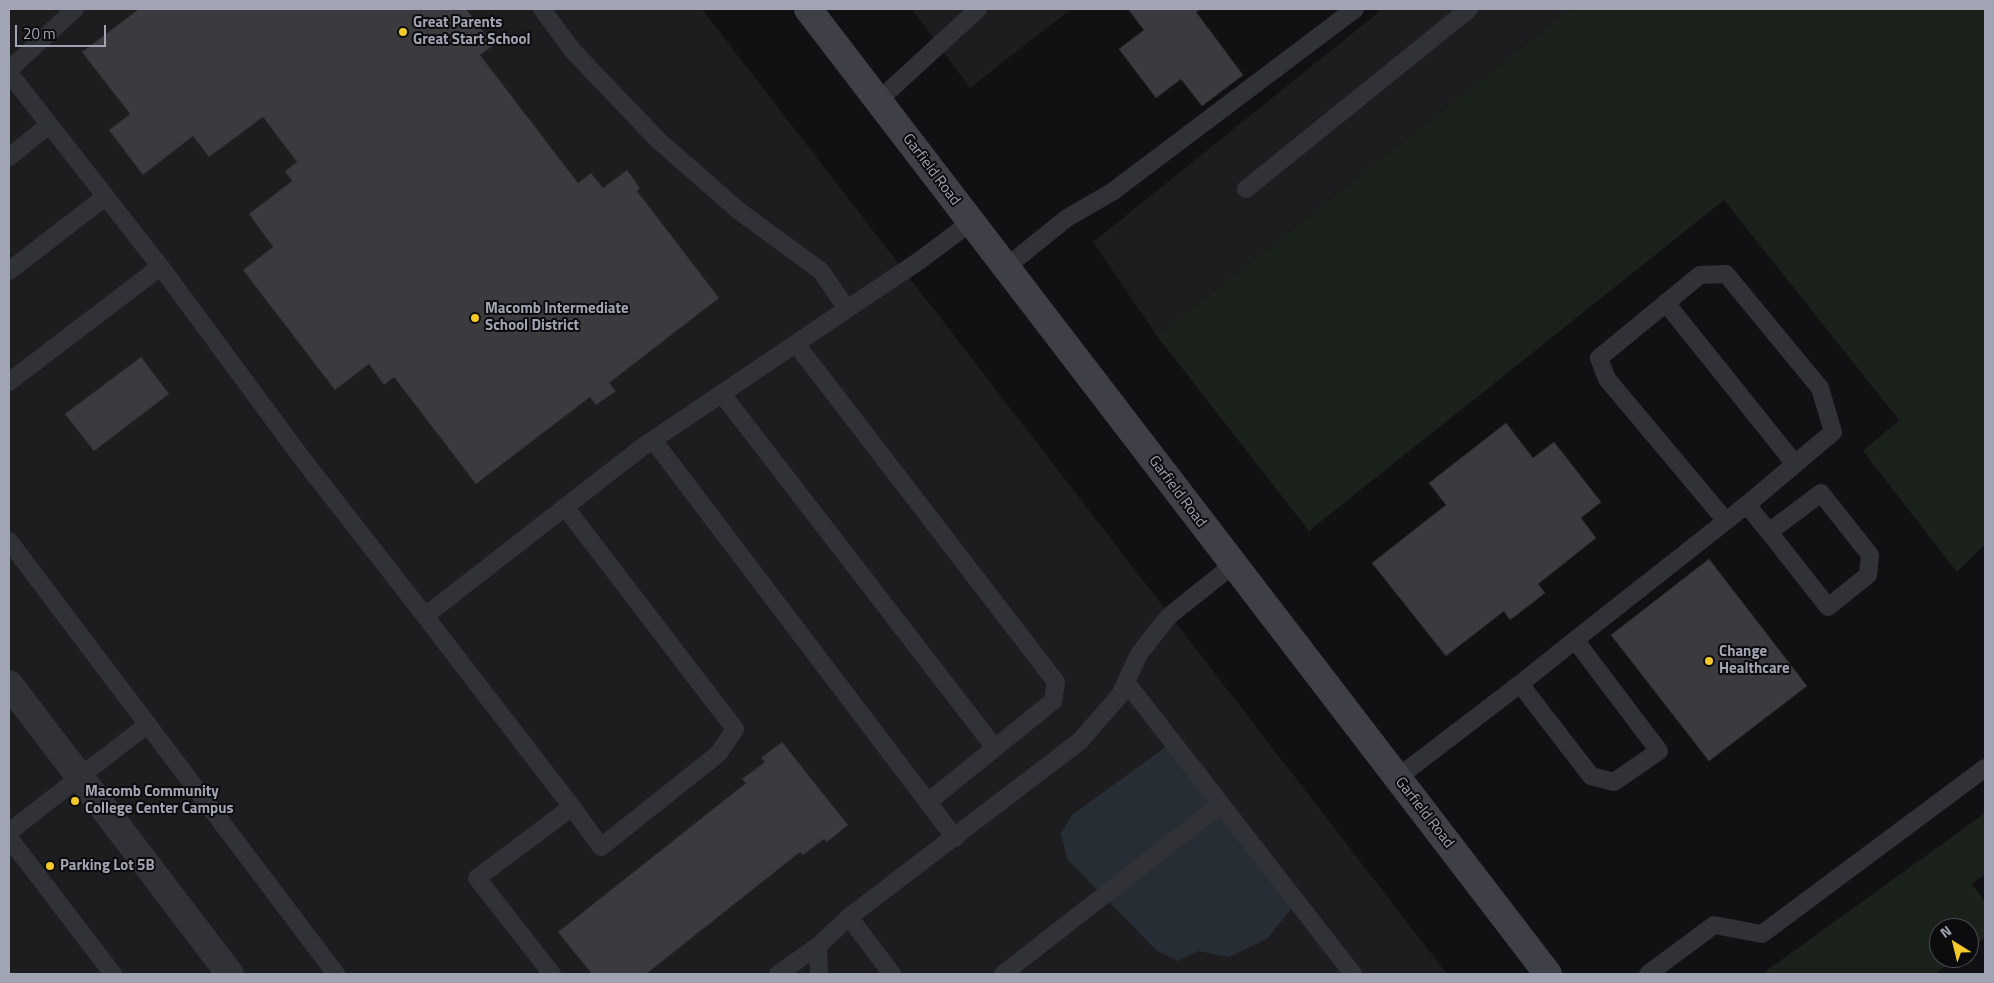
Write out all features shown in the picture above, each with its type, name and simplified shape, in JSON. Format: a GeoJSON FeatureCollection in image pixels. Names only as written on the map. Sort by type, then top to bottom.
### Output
{"type":"FeatureCollection","features":[{"type":"Feature","properties":{"kind":"main road","name":"Garfield Road"},"geometry":{"type":"LineString","coordinates":[[808,9],[1548,974]]}},
{"type":"Feature","properties":{"kind":"street"},"geometry":{"type":"LineString","coordinates":[[9,684],[230,974]]}},
{"type":"Feature","properties":{"kind":"lane"},"geometry":{"type":"LineString","coordinates":[[75,9],[9,72],[160,267],[301,457],[601,847],[718,754],[735,729],[566,507]]}},
{"type":"Feature","properties":{"kind":"lane"},"geometry":{"type":"LineString","coordinates":[[542,9],[573,51],[658,140],[739,210],[821,272],[847,309]]}},
{"type":"Feature","properties":{"kind":"lane"},"geometry":{"type":"LineString","coordinates":[[878,102],[978,9]]}},
{"type":"Feature","properties":{"kind":"lane"},"geometry":{"type":"LineString","coordinates":[[1006,268],[1067,218],[1112,192],[1355,9]]}},
{"type":"Feature","properties":{"kind":"lane"},"geometry":{"type":"LineString","coordinates":[[1246,189],[1447,16],[1469,9]]}},
{"type":"Feature","properties":{"kind":"lane"},"geometry":{"type":"LineString","coordinates":[[9,157],[49,125]]}},
{"type":"Feature","properties":{"kind":"lane"},"geometry":{"type":"LineString","coordinates":[[9,271],[105,197]]}},
{"type":"Feature","properties":{"kind":"lane"},"geometry":{"type":"LineString","coordinates":[[425,616],[653,440],[919,261],[971,222]]}},
{"type":"Feature","properties":{"kind":"lane"},"geometry":{"type":"LineString","coordinates":[[9,382],[160,267]]}},
{"type":"Feature","properties":{"kind":"lane"},"geometry":{"type":"LineString","coordinates":[[1397,778],[1520,684],[1747,505],[1832,432],[1820,388],[1726,274],[1700,276],[1599,358],[1607,379],[1726,521]]}},
{"type":"Feature","properties":{"kind":"lane"},"geometry":{"type":"LineString","coordinates":[[1666,303],[1795,464]]}},
{"type":"Feature","properties":{"kind":"lane"},"geometry":{"type":"LineString","coordinates":[[796,344],[1056,682],[1053,701],[928,802]]}},
{"type":"Feature","properties":{"kind":"lane"},"geometry":{"type":"LineString","coordinates":[[722,394],[995,748]]}},
{"type":"Feature","properties":{"kind":"lane"},"geometry":{"type":"LineString","coordinates":[[653,440],[955,838]]}},
{"type":"Feature","properties":{"kind":"lane"},"geometry":{"type":"LineString","coordinates":[[1747,505],[1828,607],[1868,575],[1870,555],[1821,493],[1769,532]]}},
{"type":"Feature","properties":{"kind":"lane"},"geometry":{"type":"LineString","coordinates":[[9,541],[336,974]]}},
{"type":"Feature","properties":{"kind":"lane"},"geometry":{"type":"LineString","coordinates":[[778,974],[818,946],[848,917],[955,838],[1080,741],[1120,695],[1139,654],[1169,616],[1233,564]]}},
{"type":"Feature","properties":{"kind":"lane"},"geometry":{"type":"LineString","coordinates":[[1520,684],[1591,776],[1614,782],[1659,752],[1575,640]]}},
{"type":"Feature","properties":{"kind":"lane"},"geometry":{"type":"LineString","coordinates":[[1126,682],[1353,974]]}},
{"type":"Feature","properties":{"kind":"lane"},"geometry":{"type":"LineString","coordinates":[[9,832],[148,724]]}},
{"type":"Feature","properties":{"kind":"lane"},"geometry":{"type":"LineString","coordinates":[[1648,974],[1714,925],[1762,934],[1985,768]]}},
{"type":"Feature","properties":{"kind":"lane"},"geometry":{"type":"LineString","coordinates":[[1003,974],[1221,804]]}},
{"type":"Feature","properties":{"kind":"lane"},"geometry":{"type":"LineString","coordinates":[[552,974],[477,878],[572,807]]}},
{"type":"Feature","properties":{"kind":"lane"},"geometry":{"type":"LineString","coordinates":[[9,838],[113,974]]}},
{"type":"Feature","properties":{"kind":"lane"},"geometry":{"type":"LineString","coordinates":[[848,917],[892,974]]}},
{"type":"Feature","properties":{"kind":"lane"},"geometry":{"type":"LineString","coordinates":[[818,946],[819,974]]}},
{"type":"Feature","properties":{"kind":"shaded area","name":"Macomb Intermediate School District"},"geometry":{"type":"Polygon","coordinates":[[[9,9],[702,9],[1447,974],[9,974],[9,9]]]}},
{"type":"Feature","properties":{"kind":"shaded area"},"geometry":{"type":"Polygon","coordinates":[[[912,9],[1071,9],[970,88],[912,9]]]}},
{"type":"Feature","properties":{"kind":"shaded area"},"geometry":{"type":"Polygon","coordinates":[[[1377,9],[1570,9],[1157,336],[1093,242],[1379,12],[1377,9]]]}},
{"type":"Feature","properties":{"kind":"shaded area"},"geometry":{"type":"Polygon","coordinates":[[[1570,9],[1985,9],[1985,544],[1957,572],[1863,451],[1899,420],[1724,200],[1309,531],[1157,336],[1570,9]]]}},
{"type":"Feature","properties":{"kind":"shaded area"},"geometry":{"type":"Polygon","coordinates":[[[1178,738],[1202,764],[1280,876],[1293,906],[1267,939],[1229,957],[1198,951],[1178,961],[1157,951],[1067,859],[1061,833],[1072,815],[1178,738]]]}},
{"type":"Feature","properties":{"kind":"shaded area"},"geometry":{"type":"Polygon","coordinates":[[[1985,813],[1985,874],[1972,884],[1985,902],[1985,937],[1979,942],[1979,918],[1929,918],[1929,968],[1943,968],[1935,974],[1762,974],[1985,813]]]}},
{"type":"Feature","properties":{"kind":"building","name":"Macomb Intermediate School District"},"geometry":{"type":"Polygon","coordinates":[[[139,9],[466,9],[494,45],[480,55],[578,183],[591,173],[603,188],[627,170],[640,188],[637,191],[719,298],[609,383],[616,391],[596,405],[590,397],[476,484],[394,377],[384,385],[369,364],[335,390],[243,270],[273,247],[249,214],[292,181],[285,171],[297,162],[263,117],[209,157],[193,136],[143,175],[109,130],[130,114],[82,52],[139,9]]]}},
{"type":"Feature","properties":{"kind":"building"},"geometry":{"type":"Polygon","coordinates":[[[1128,9],[1201,9],[1196,12],[1243,75],[1202,106],[1181,79],[1156,98],[1119,49],[1144,30],[1128,9]]]}},
{"type":"Feature","properties":{"kind":"building"},"geometry":{"type":"Polygon","coordinates":[[[141,357],[169,394],[94,451],[65,414],[141,357]]]}},
{"type":"Feature","properties":{"kind":"building"},"geometry":{"type":"Polygon","coordinates":[[[1506,423],[1533,458],[1554,442],[1601,502],[1581,518],[1596,538],[1538,584],[1545,593],[1510,620],[1504,611],[1446,656],[1372,563],[1446,505],[1429,483],[1506,423]]]}},
{"type":"Feature","properties":{"kind":"building","name":"Change Healthcare"},"geometry":{"type":"Polygon","coordinates":[[[1709,559],[1807,686],[1709,761],[1611,635],[1709,559]]]}},
{"type":"Feature","properties":{"kind":"building"},"geometry":{"type":"Polygon","coordinates":[[[782,742],[848,825],[827,842],[824,839],[803,855],[800,852],[646,974],[592,974],[558,932],[746,783],[742,779],[765,762],[761,758],[782,742]]]}},
{"type":"Feature","properties":{"kind":"place","name":"Great Parents Great Start School"},"geometry":{"type":"Point","coordinates":[403,32]}},
{"type":"Feature","properties":{"kind":"place","name":"Macomb Intermediate School District"},"geometry":{"type":"Point","coordinates":[475,318]}},
{"type":"Feature","properties":{"kind":"place","name":"Change Healthcare"},"geometry":{"type":"Point","coordinates":[1709,661]}},
{"type":"Feature","properties":{"kind":"place","name":"Macomb Community College Center Campus"},"geometry":{"type":"Point","coordinates":[75,801]}},
{"type":"Feature","properties":{"kind":"place","name":"Parking Lot 5B"},"geometry":{"type":"Point","coordinates":[50,866]}}]}
